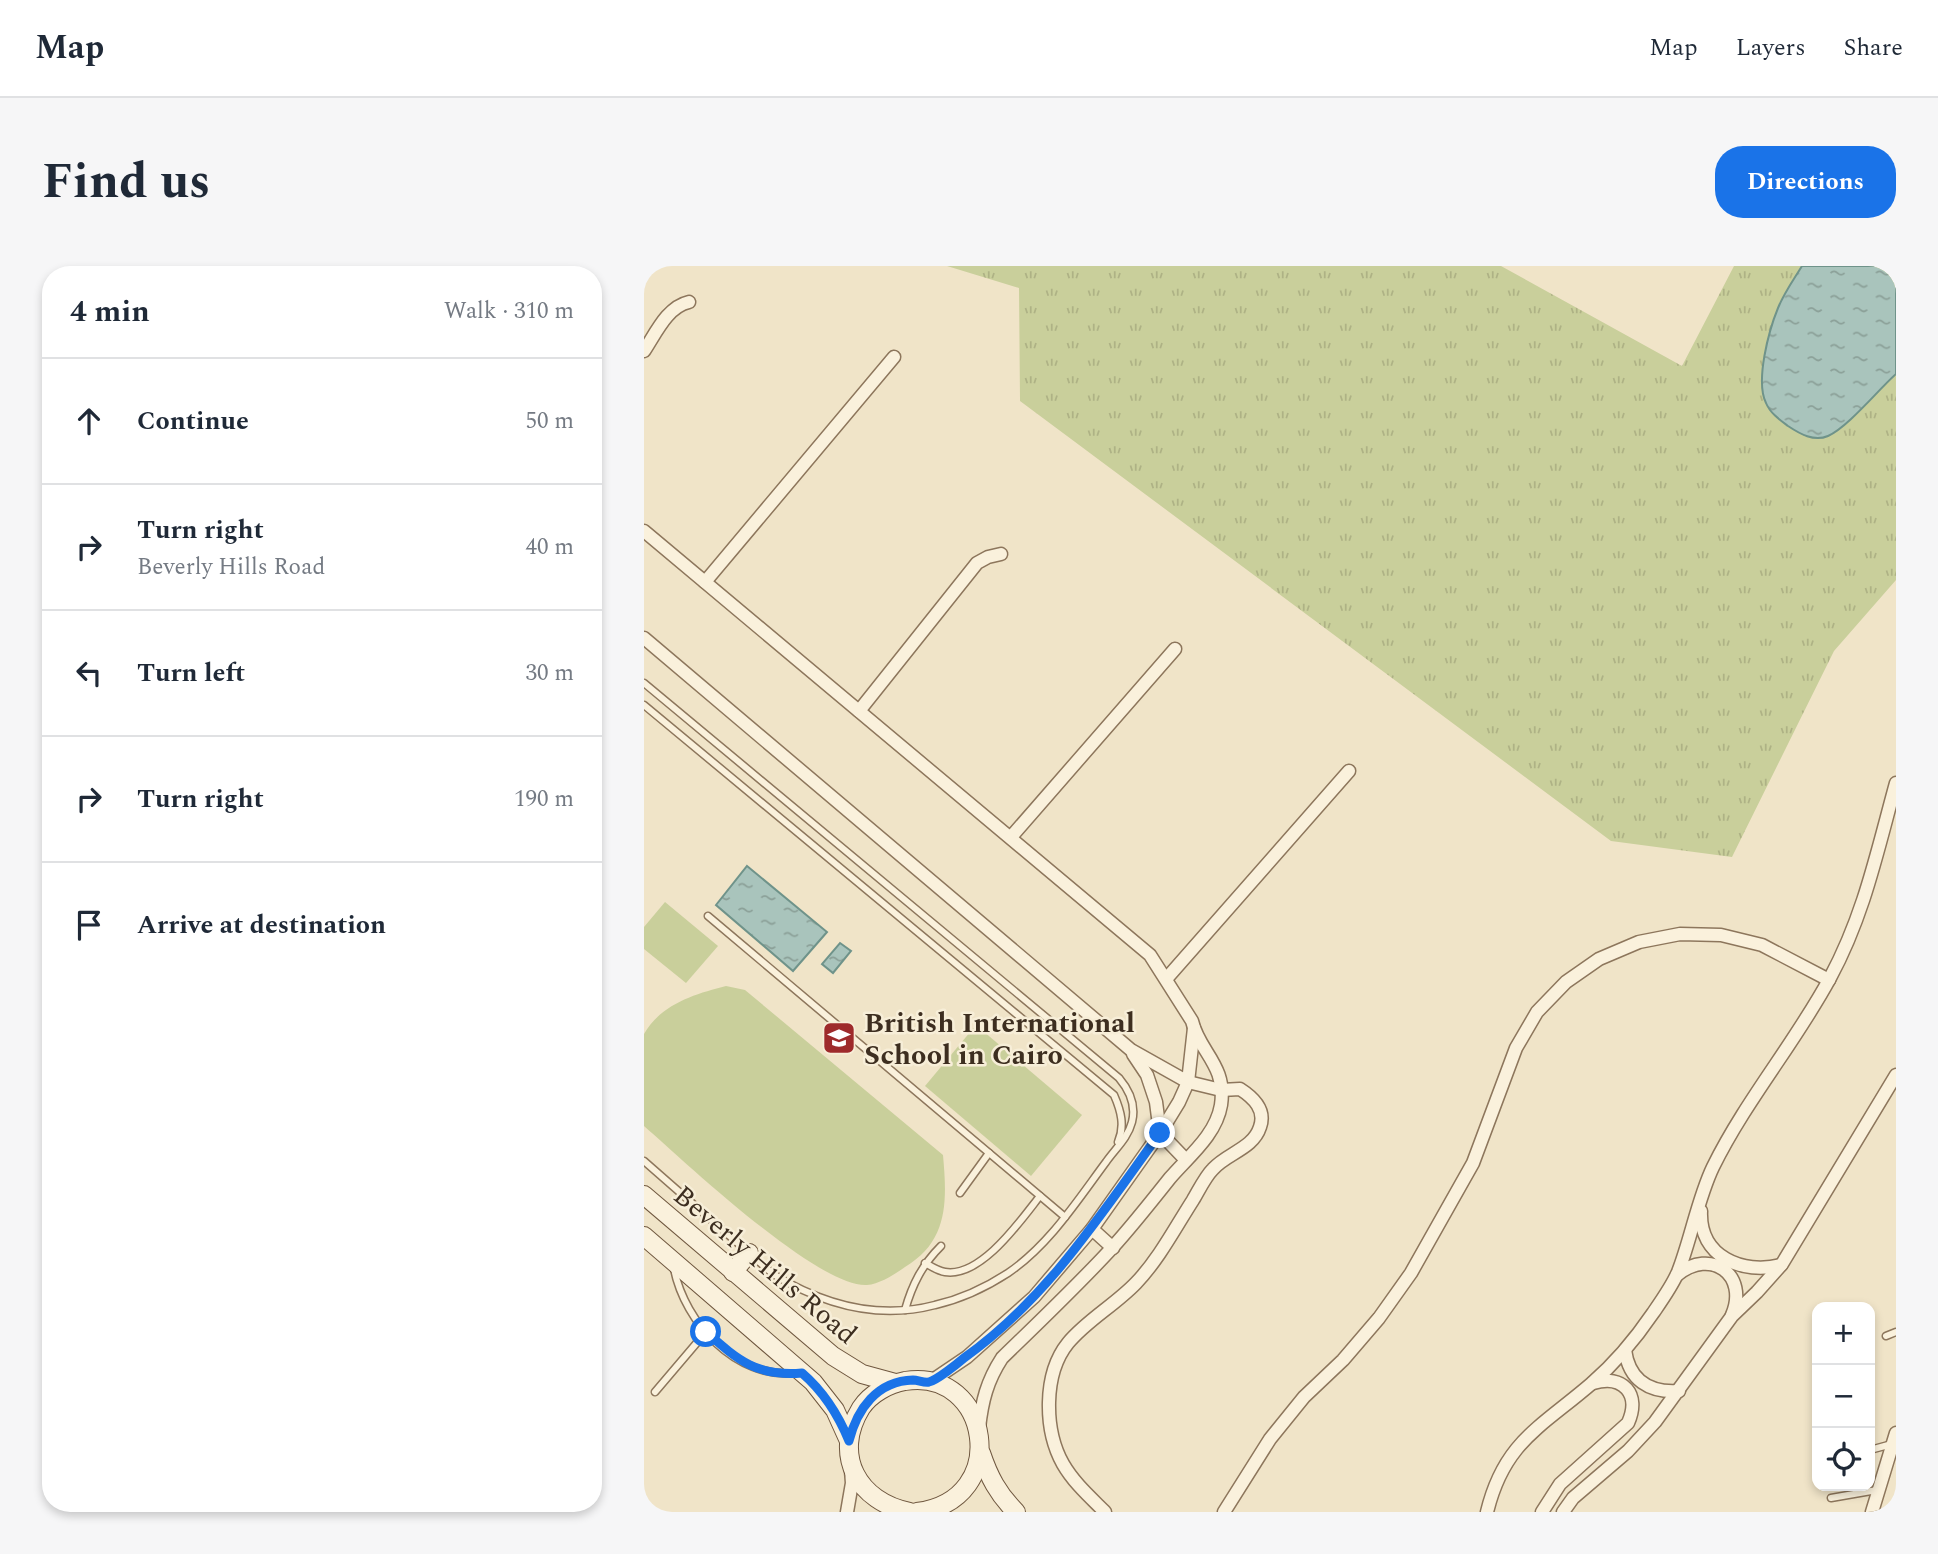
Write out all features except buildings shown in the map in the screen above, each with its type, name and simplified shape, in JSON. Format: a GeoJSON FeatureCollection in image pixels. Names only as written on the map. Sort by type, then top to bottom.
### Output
{"type":"FeatureCollection","features":[{"type":"Feature","properties":{"kind":"street"},"geometry":{"type":"LineString","coordinates":[[644,351],[670,312],[682,303],[690,302]]}},
{"type":"Feature","properties":{"kind":"street"},"geometry":{"type":"LineString","coordinates":[[705,582],[894,357]]}},
{"type":"Feature","properties":{"kind":"street"},"geometry":{"type":"LineString","coordinates":[[644,531],[1150,955],[1192,1021],[1218,1072],[1222,1090],[1221,1105],[1209,1135],[1112,1248],[1002,1358],[989,1379],[982,1402],[980,1452],[976,1471],[965,1488],[950,1502],[930,1511]]}},
{"type":"Feature","properties":{"kind":"street"},"geometry":{"type":"LineString","coordinates":[[859,711],[978,563],[1001,554]]}},
{"type":"Feature","properties":{"kind":"street"},"geometry":{"type":"LineString","coordinates":[[644,638],[1131,1051],[1188,1082],[1222,1090],[1240,1089],[1258,1104],[1262,1115],[1254,1139],[1213,1169],[1158,1256],[1136,1283],[1069,1343],[1051,1378],[1053,1437],[1062,1463],[1078,1486],[1105,1512]]}},
{"type":"Feature","properties":{"kind":"street"},"geometry":{"type":"LineString","coordinates":[[1011,837],[1175,649]]}},
{"type":"Feature","properties":{"kind":"street"},"geometry":{"type":"LineString","coordinates":[[1167,978],[1349,771]]}},
{"type":"Feature","properties":{"kind":"street"},"geometry":{"type":"LineString","coordinates":[[1487,1512],[1494,1487],[1505,1464],[1520,1443],[1538,1425],[1593,1383],[1625,1350],[1653,1314],[1677,1275],[1711,1171],[1729,1135],[1829,980],[1855,928],[1871,880],[1896,783]]}},
{"type":"Feature","properties":{"kind":"street"},"geometry":{"type":"LineString","coordinates":[[1224,1512],[1270,1439],[1304,1397],[1361,1339],[1411,1273],[1472,1163],[1516,1048],[1537,1012],[1566,982],[1599,959],[1639,942],[1680,934],[1721,935],[1762,946],[1829,980]]}},
{"type":"Feature","properties":{"kind":"street"},"geometry":{"type":"LineString","coordinates":[[930,1382],[967,1357],[1018,1313],[1064,1264],[1092,1229],[1160,1133],[1188,1082],[1194,1028]]}},
{"type":"Feature","properties":{"kind":"street"},"geometry":{"type":"LineString","coordinates":[[1131,1051],[1147,1075],[1156,1102],[1160,1133],[1186,1160]]}},
{"type":"Feature","properties":{"kind":"street"},"geometry":{"type":"LineString","coordinates":[[1563,1512],[1579,1492],[1628,1451],[1679,1391],[1732,1316],[1782,1264],[1896,1075]]}},
{"type":"Feature","properties":{"kind":"street","name":"Beverly Hills Road"},"geometry":{"type":"LineString","coordinates":[[644,1195],[847,1366],[862,1374],[895,1383]]}},
{"type":"Feature","properties":{"kind":"street"},"geometry":{"type":"LineString","coordinates":[[1702,1200],[1701,1216],[1705,1233],[1726,1265],[1737,1290],[1737,1303],[1732,1316]]}},
{"type":"Feature","properties":{"kind":"street"},"geometry":{"type":"LineString","coordinates":[[1092,1229],[1112,1248]]}},
{"type":"Feature","properties":{"kind":"street","name":"Beverly Hills Road"},"geometry":{"type":"LineString","coordinates":[[647,1242],[672,1260],[819,1389],[835,1409],[849,1441]]}},
{"type":"Feature","properties":{"kind":"street"},"geometry":{"type":"LineString","coordinates":[[733,1272],[749,1253]]}},
{"type":"Feature","properties":{"kind":"street"},"geometry":{"type":"LineString","coordinates":[[1677,1275],[1687,1267],[1699,1263],[1764,1269],[1782,1264]]}},
{"type":"Feature","properties":{"kind":"street"},"geometry":{"type":"LineString","coordinates":[[1625,1350],[1630,1371],[1637,1380],[1657,1390],[1679,1391]]}},
{"type":"Feature","properties":{"kind":"street"},"geometry":{"type":"LineString","coordinates":[[1542,1512],[1560,1484],[1628,1423],[1633,1412],[1633,1400],[1627,1389],[1617,1381],[1605,1379],[1593,1383]]}},
{"type":"Feature","properties":{"kind":"street"},"geometry":{"type":"LineString","coordinates":[[847,1512],[852,1483],[849,1441],[853,1422],[863,1405],[878,1392],[895,1383],[913,1380],[930,1382],[947,1389],[962,1400],[973,1414],[979,1432]]}},
{"type":"Feature","properties":{"kind":"street"},"geometry":{"type":"LineString","coordinates":[[1627,1389],[1637,1380]]}},
{"type":"Feature","properties":{"kind":"street"},"geometry":{"type":"LineString","coordinates":[[1872,1512],[1894,1438]]}},
{"type":"Feature","properties":{"kind":"street"},"geometry":{"type":"LineString","coordinates":[[980,1452],[1002,1499],[1016,1512]]}},
{"type":"Feature","properties":{"kind":"street"},"geometry":{"type":"LineString","coordinates":[[851,1463],[859,1482],[873,1498],[892,1508],[910,1512]]}},
{"type":"Feature","properties":{"kind":"lane"},"geometry":{"type":"LineString","coordinates":[[644,683],[1119,1079],[1126,1087],[1133,1110],[1129,1130],[1065,1217],[1031,1254],[985,1287],[933,1306],[905,1310],[877,1311],[822,1300],[797,1288],[773,1274],[644,1161]]}},
{"type":"Feature","properties":{"kind":"lane"},"geometry":{"type":"LineString","coordinates":[[644,705],[1114,1095],[1121,1114],[1123,1131],[1116,1148]]}},
{"type":"Feature","properties":{"kind":"lane"},"geometry":{"type":"LineString","coordinates":[[708,916],[1065,1217]]}},
{"type":"Feature","properties":{"kind":"lane"},"geometry":{"type":"LineString","coordinates":[[1114,1095],[1126,1087]]}},
{"type":"Feature","properties":{"kind":"lane"},"geometry":{"type":"LineString","coordinates":[[1121,1114],[1133,1110]]}},
{"type":"Feature","properties":{"kind":"lane"},"geometry":{"type":"LineString","coordinates":[[960,1193],[989,1153]]}},
{"type":"Feature","properties":{"kind":"lane"},"geometry":{"type":"LineString","coordinates":[[925,1263],[942,1272],[951,1272],[978,1262],[1009,1235],[1040,1196]]}},
{"type":"Feature","properties":{"kind":"lane"},"geometry":{"type":"LineString","coordinates":[[905,1310],[925,1263],[941,1246]]}},
{"type":"Feature","properties":{"kind":"lane"},"geometry":{"type":"LineString","coordinates":[[672,1260],[685,1305],[706,1332],[732,1355],[752,1367],[774,1373],[802,1373]]}},
{"type":"Feature","properties":{"kind":"lane"},"geometry":{"type":"LineString","coordinates":[[655,1392],[706,1332]]}},
{"type":"Feature","properties":{"kind":"lane"},"geometry":{"type":"LineString","coordinates":[[1886,1336],[1896,1332]]}},
{"type":"Feature","properties":{"kind":"lane"},"geometry":{"type":"LineString","coordinates":[[1875,1448],[1894,1438]]}},
{"type":"Feature","properties":{"kind":"lane"},"geometry":{"type":"LineString","coordinates":[[1831,1497],[1877,1490]]}},
{"type":"Feature","properties":{"kind":"green space"},"geometry":{"type":"Polygon","coordinates":[[[947,266],[1501,266],[1682,366],[1734,266],[1896,266],[1896,580],[1834,651],[1732,857],[1611,841],[1020,401],[1019,288],[947,266]]]}},
{"type":"Feature","properties":{"kind":"green space"},"geometry":{"type":"Polygon","coordinates":[[[665,902],[718,946],[686,983],[644,949],[644,927],[665,902]]]}},
{"type":"Feature","properties":{"kind":"green space"},"geometry":{"type":"Polygon","coordinates":[[[726,986],[745,990],[943,1155],[944,1203],[937,1232],[919,1257],[892,1276],[867,1285],[845,1280],[817,1266],[752,1220],[644,1126],[644,1034],[669,1008],[691,997],[726,986]]]}},
{"type":"Feature","properties":{"kind":"green space"},"geometry":{"type":"Polygon","coordinates":[[[976,1025],[1082,1115],[1031,1176],[925,1086],[976,1025]]]}},
{"type":"Feature","properties":{"kind":"water"},"geometry":{"type":"Polygon","coordinates":[[[1802,266],[1896,266],[1896,374],[1845,425],[1823,438],[1807,436],[1788,426],[1770,410],[1763,394],[1764,356],[1771,329],[1780,302],[1802,266]]]}},
{"type":"Feature","properties":{"kind":"water"},"geometry":{"type":"Polygon","coordinates":[[[747,866],[827,932],[793,971],[716,905],[747,866]]]}},
{"type":"Feature","properties":{"kind":"water"},"geometry":{"type":"Polygon","coordinates":[[[840,943],[851,951],[833,973],[822,964],[840,943]]]}},
{"type":"Feature","properties":{"kind":"place","name":"British International School in Cairo"},"geometry":{"type":"Point","coordinates":[839,1038]}},
{"type":"Feature","properties":{"kind":"route"},"geometry":{"type":"LineString","coordinates":[[706,1332],[741,1362],[752,1367],[774,1373],[802,1373],[835,1409],[849,1441],[853,1422],[863,1405],[878,1392],[895,1383],[913,1380],[930,1382],[967,1357],[1034,1297],[1092,1229],[1160,1133]]}}]}
